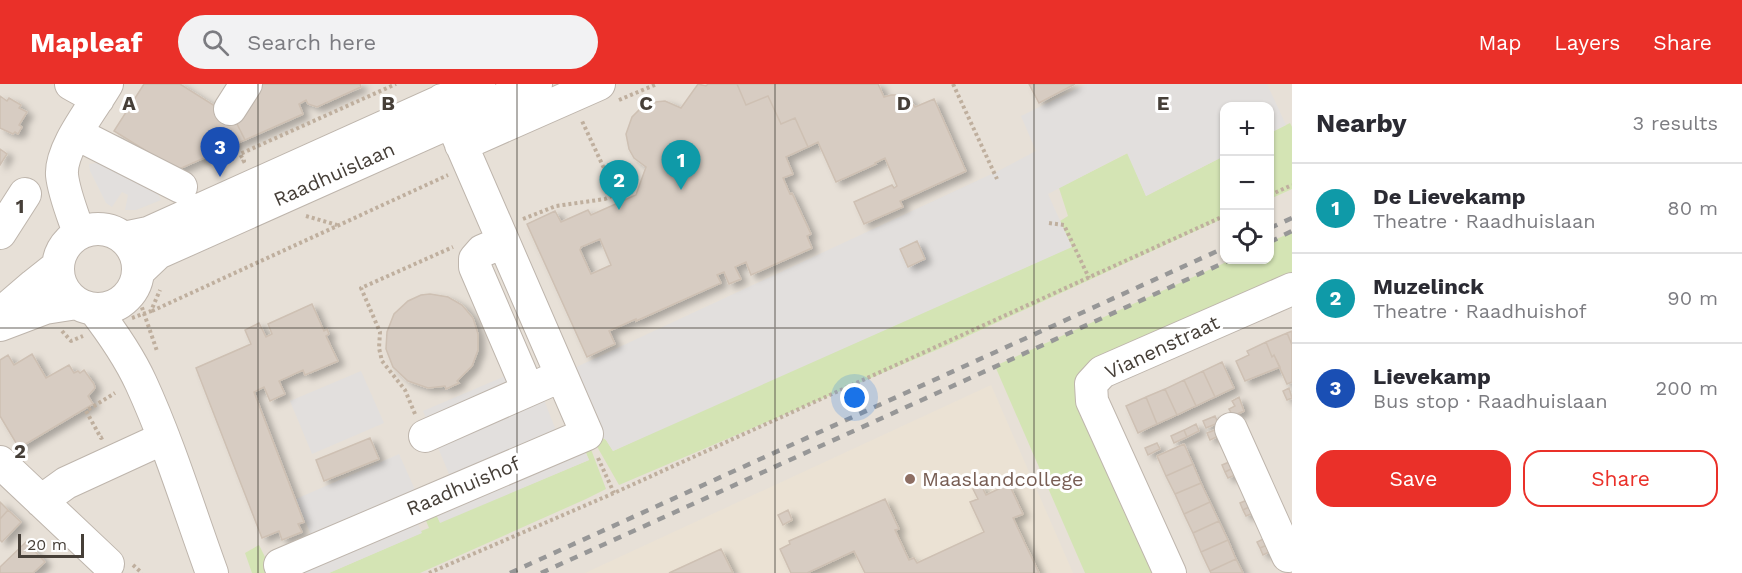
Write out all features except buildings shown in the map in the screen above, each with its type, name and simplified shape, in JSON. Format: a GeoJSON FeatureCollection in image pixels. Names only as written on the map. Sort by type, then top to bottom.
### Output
{"type":"FeatureCollection","features":[{"type":"Feature","properties":{"kind":"street"},"geometry":{"type":"LineString","coordinates":[[71,84],[103,92],[67,151],[62,173],[68,201],[79,233]]}},
{"type":"Feature","properties":{"kind":"street","name":"Raadhuislaan"},"geometry":{"type":"LineString","coordinates":[[456,133],[479,84]]}},
{"type":"Feature","properties":{"kind":"street","name":"Raadhuislaan"},"geometry":{"type":"LineString","coordinates":[[139,293],[158,253],[456,133],[536,84]]}},
{"type":"Feature","properties":{"kind":"street","name":"Raadhuislaan"},"geometry":{"type":"LineString","coordinates":[[124,238],[148,233],[599,84]]}},
{"type":"Feature","properties":{"kind":"street"},"geometry":{"type":"LineString","coordinates":[[456,133],[587,434]]}},
{"type":"Feature","properties":{"kind":"street"},"geometry":{"type":"LineString","coordinates":[[77,134],[181,187]]}},
{"type":"Feature","properties":{"kind":"street"},"geometry":{"type":"LineString","coordinates":[[0,233],[26,194]]}},
{"type":"Feature","properties":{"kind":"street"},"geometry":{"type":"LineString","coordinates":[[128,387],[128,320],[139,293],[137,256],[132,246],[114,232],[103,229],[79,233],[68,242],[61,253],[58,266],[60,280],[66,293],[86,306],[108,328],[128,387],[164,438],[212,573]]}},
{"type":"Feature","properties":{"kind":"street"},"geometry":{"type":"LineString","coordinates":[[501,236],[475,259],[475,267],[528,390]]}},
{"type":"Feature","properties":{"kind":"street"},"geometry":{"type":"LineString","coordinates":[[1,313],[58,266]]}},
{"type":"Feature","properties":{"kind":"street","name":"Vianenstraat"},"geometry":{"type":"LineString","coordinates":[[1170,573],[1092,401],[1091,384],[1102,372],[1292,289]]}},
{"type":"Feature","properties":{"kind":"street"},"geometry":{"type":"LineString","coordinates":[[1,313],[45,308],[112,306],[139,293]]}},
{"type":"Feature","properties":{"kind":"street"},"geometry":{"type":"LineString","coordinates":[[425,436],[561,375]]}},
{"type":"Feature","properties":{"kind":"street"},"geometry":{"type":"LineString","coordinates":[[1231,429],[1285,559]]}},
{"type":"Feature","properties":{"kind":"street","name":"Raadhuishof"},"geometry":{"type":"LineString","coordinates":[[280,565],[587,434]]}},
{"type":"Feature","properties":{"kind":"street"},"geometry":{"type":"LineString","coordinates":[[41,501],[66,483],[164,438]]}},
{"type":"Feature","properties":{"kind":"street"},"geometry":{"type":"LineString","coordinates":[[0,462],[108,564]]}},
{"type":"Feature","properties":{"kind":"path"},"geometry":{"type":"LineString","coordinates":[[953,84],[997,179]]}},
{"type":"Feature","properties":{"kind":"path"},"geometry":{"type":"LineString","coordinates":[[501,236],[550,208],[616,194],[580,117]]}},
{"type":"Feature","properties":{"kind":"path"},"geometry":{"type":"LineString","coordinates":[[139,293],[338,225],[456,133]]}},
{"type":"Feature","properties":{"kind":"path"},"geometry":{"type":"LineString","coordinates":[[1274,193],[1292,185]]}},
{"type":"Feature","properties":{"kind":"path"},"geometry":{"type":"LineString","coordinates":[[299,214],[338,225]]}},
{"type":"Feature","properties":{"kind":"path"},"geometry":{"type":"LineString","coordinates":[[429,573],[614,493],[1220,218]]}},
{"type":"Feature","properties":{"kind":"path"},"geometry":{"type":"LineString","coordinates":[[1049,223],[1064,225],[1089,278]]}},
{"type":"Feature","properties":{"kind":"path"},"geometry":{"type":"LineString","coordinates":[[425,436],[405,390],[382,361],[379,348],[380,332],[360,288],[455,246]]}},
{"type":"Feature","properties":{"kind":"path"},"geometry":{"type":"LineString","coordinates":[[128,387],[86,411],[101,438],[114,431],[129,454]]}},
{"type":"Feature","properties":{"kind":"path"},"geometry":{"type":"LineString","coordinates":[[587,434],[614,493]]}},
{"type":"Feature","properties":{"kind":"shaded area"},"geometry":{"type":"Polygon","coordinates":[[[0,84],[1292,84],[1292,573],[0,573],[0,84]]]}},
{"type":"Feature","properties":{"kind":"shaded area"},"geometry":{"type":"Polygon","coordinates":[[[1086,84],[1267,84],[1286,125],[1274,131],[1274,102],[1220,102],[1220,158],[1146,196],[1127,153],[1048,194],[1072,247],[613,451],[603,438],[570,370],[1000,170],[1036,151],[1021,116],[1086,84]]]}},
{"type":"Feature","properties":{"kind":"shaded area"},"geometry":{"type":"Polygon","coordinates":[[[102,156],[153,183],[161,200],[136,210],[125,210],[128,195],[122,192],[112,207],[106,203],[90,171],[89,164],[97,163],[102,156]]]}},
{"type":"Feature","properties":{"kind":"shaded area"},"geometry":{"type":"Polygon","coordinates":[[[361,371],[384,423],[312,454],[290,401],[361,371]]]}},
{"type":"Feature","properties":{"kind":"shaded area"},"geometry":{"type":"Polygon","coordinates":[[[510,374],[544,400],[557,433],[574,426],[589,460],[440,523],[425,490],[451,479],[423,411],[510,374]]]}},
{"type":"Feature","properties":{"kind":"shaded area","name":"Maaslandcollege"},"geometry":{"type":"Polygon","coordinates":[[[991,385],[1073,573],[585,573],[991,385]]]}},
{"type":"Feature","properties":{"kind":"shaded area"},"geometry":{"type":"Polygon","coordinates":[[[399,454],[425,512],[415,517],[422,533],[329,573],[275,573],[314,542],[296,499],[399,454]]]}},
{"type":"Feature","properties":{"kind":"green space"},"geometry":{"type":"Polygon","coordinates":[[[1290,123],[1292,127],[1292,189],[1274,197],[1274,156],[1274,131],[1290,123]]]}},
{"type":"Feature","properties":{"kind":"green space"},"geometry":{"type":"Polygon","coordinates":[[[1128,153],[1146,196],[1220,158],[1220,220],[946,346],[619,485],[595,443],[603,438],[613,451],[1071,247],[1060,221],[1068,216],[1059,188],[1128,153]]]}},
{"type":"Feature","properties":{"kind":"green space"},"geometry":{"type":"Polygon","coordinates":[[[1292,232],[1292,279],[1092,370],[1166,573],[1085,573],[995,366],[1222,264],[1274,264],[1274,240],[1292,232]]]}},
{"type":"Feature","properties":{"kind":"green space"},"geometry":{"type":"Polygon","coordinates":[[[589,444],[606,489],[586,499],[420,573],[329,573],[421,533],[429,528],[424,516],[434,510],[440,522],[589,460],[584,448],[589,444]]]}},
{"type":"Feature","properties":{"kind":"green space"},"geometry":{"type":"Polygon","coordinates":[[[259,545],[273,573],[252,573],[245,553],[259,545]]]}},
{"type":"Feature","properties":{"kind":"railway"},"geometry":{"type":"LineString","coordinates":[[1274,226],[1292,218]]}},
{"type":"Feature","properties":{"kind":"railway"},"geometry":{"type":"LineString","coordinates":[[1274,240],[1292,231]]}},
{"type":"Feature","properties":{"kind":"railway"},"geometry":{"type":"LineString","coordinates":[[510,573],[1220,250]]}},
{"type":"Feature","properties":{"kind":"railway"},"geometry":{"type":"LineString","coordinates":[[541,573],[1221,264]]}},
{"type":"Feature","properties":{"kind":"place","name":"Lievekamp"},"geometry":{"type":"Point","coordinates":[220,177]}},
{"type":"Feature","properties":{"kind":"place","name":"De Lievekamp"},"geometry":{"type":"Point","coordinates":[681,190]}},
{"type":"Feature","properties":{"kind":"place","name":"Muzelinck"},"geometry":{"type":"Point","coordinates":[619,210]}},
{"type":"Feature","properties":{"kind":"place","name":"Maaslandcollege"},"geometry":{"type":"Point","coordinates":[910,479]}}]}
